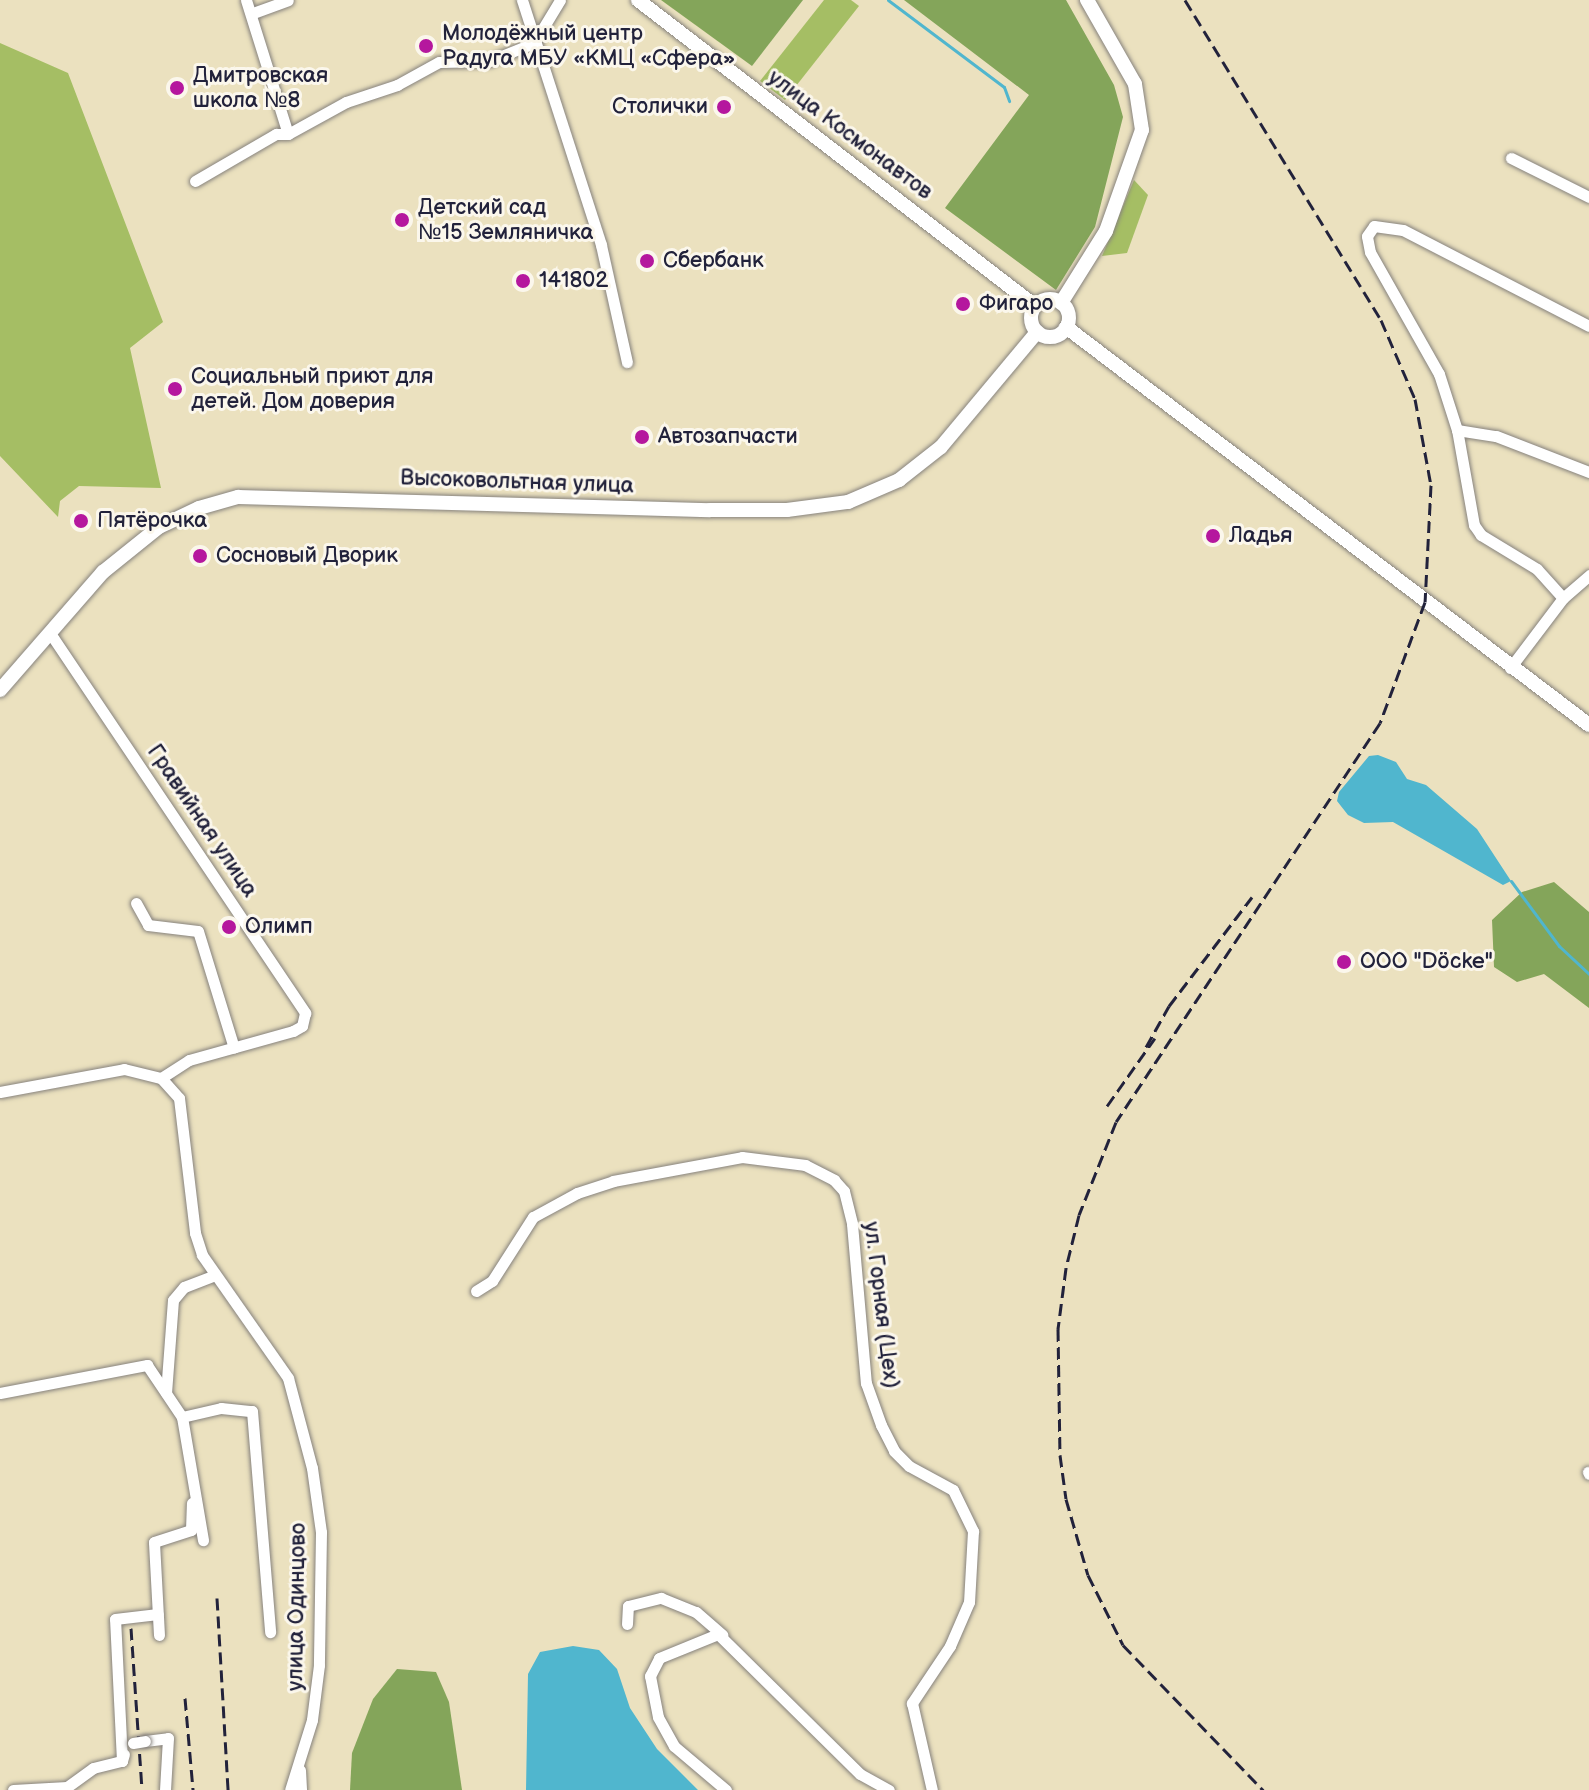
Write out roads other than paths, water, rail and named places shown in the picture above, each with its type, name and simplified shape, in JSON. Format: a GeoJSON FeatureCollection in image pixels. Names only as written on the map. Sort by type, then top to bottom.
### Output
{"type":"FeatureCollection","features":[{"type":"Feature","properties":{"kind":"main road","name":"улица Космонавтов"},"geometry":{"type":"LineString","coordinates":[[638,0],[1035,306]]}},
{"type":"Feature","properties":{"kind":"main road"},"geometry":{"type":"LineString","coordinates":[[1061,303],[1106,231],[1142,130],[1135,84],[1087,0]]}},
{"type":"Feature","properties":{"kind":"main road"},"geometry":{"type":"LineString","coordinates":[[1048,299],[1061,303],[1068,315],[1066,327],[1055,336],[1037,332],[1031,320],[1035,306],[1048,299]]}},
{"type":"Feature","properties":{"kind":"main road"},"geometry":{"type":"LineString","coordinates":[[1066,327],[1510,668],[1589,725]]}},
{"type":"Feature","properties":{"kind":"main road","name":"Высоковольтная улица"},"geometry":{"type":"LineString","coordinates":[[0,690],[103,572],[159,527],[238,497],[710,510],[787,510],[848,502],[899,480],[941,447],[1037,332]]}},
{"type":"Feature","properties":{"kind":"street"},"geometry":{"type":"LineString","coordinates":[[246,0],[253,13],[288,134]]}},
{"type":"Feature","properties":{"kind":"street"},"geometry":{"type":"LineString","coordinates":[[253,13],[288,0]]}},
{"type":"Feature","properties":{"kind":"street"},"geometry":{"type":"LineString","coordinates":[[522,0],[601,245],[627,362]]}},
{"type":"Feature","properties":{"kind":"street"},"geometry":{"type":"LineString","coordinates":[[195,181],[276,134],[288,134],[346,102],[397,85],[439,62],[489,61],[534,43],[560,0]]}},
{"type":"Feature","properties":{"kind":"street"},"geometry":{"type":"LineString","coordinates":[[1511,158],[1589,197]]}},
{"type":"Feature","properties":{"kind":"street"},"geometry":{"type":"LineString","coordinates":[[1563,598],[1537,569],[1481,535],[1474,525],[1457,430],[1433,362],[1370,252],[1367,236],[1374,226],[1391,227],[1589,326]]}},
{"type":"Feature","properties":{"kind":"street"},"geometry":{"type":"LineString","coordinates":[[1457,430],[1496,436],[1589,472]]}},
{"type":"Feature","properties":{"kind":"street"},"geometry":{"type":"LineString","coordinates":[[1510,668],[1563,598],[1589,575]]}},
{"type":"Feature","properties":{"kind":"street","name":"Гравийная улица"},"geometry":{"type":"LineString","coordinates":[[50,633],[301,1005],[306,1018],[293,1031],[234,1048]]}},
{"type":"Feature","properties":{"kind":"street"},"geometry":{"type":"LineString","coordinates":[[0,1092],[124,1069],[161,1078],[189,1060],[234,1048],[198,931],[148,925],[136,903]]}},
{"type":"Feature","properties":{"kind":"street","name":"улица Одинцово"},"geometry":{"type":"LineString","coordinates":[[161,1078],[179,1098],[183,1113],[195,1233],[213,1276],[288,1378],[312,1468],[321,1532],[320,1651],[312,1720],[290,1790]]}},
{"type":"Feature","properties":{"kind":"street","name":"ул. Горная (Цех)"},"geometry":{"type":"LineString","coordinates":[[476,1291],[492,1281],[533,1217],[613,1181],[742,1157],[805,1165],[834,1180],[844,1191],[852,1224],[866,1383],[881,1425],[894,1451],[909,1466],[953,1490],[973,1531],[969,1602],[950,1646],[912,1703],[932,1790]]}},
{"type":"Feature","properties":{"kind":"street"},"geometry":{"type":"LineString","coordinates":[[166,1393],[173,1300],[184,1287],[213,1276]]}},
{"type":"Feature","properties":{"kind":"street"},"geometry":{"type":"LineString","coordinates":[[0,1393],[147,1365],[182,1417],[203,1540]]}},
{"type":"Feature","properties":{"kind":"street"},"geometry":{"type":"LineString","coordinates":[[182,1417],[221,1408],[252,1411],[270,1632]]}},
{"type":"Feature","properties":{"kind":"street"},"geometry":{"type":"LineString","coordinates":[[159,1635],[154,1542],[191,1530],[193,1478]]}},
{"type":"Feature","properties":{"kind":"street"},"geometry":{"type":"LineString","coordinates":[[627,1624],[628,1606],[646,1597],[661,1598],[696,1612],[833,1750],[889,1790]]}},
{"type":"Feature","properties":{"kind":"street"},"geometry":{"type":"LineString","coordinates":[[122,1761],[115,1619],[158,1614]]}},
{"type":"Feature","properties":{"kind":"street"},"geometry":{"type":"LineString","coordinates":[[722,1635],[659,1658],[650,1676],[658,1717],[674,1746],[726,1790]]}},
{"type":"Feature","properties":{"kind":"street"},"geometry":{"type":"LineString","coordinates":[[13,1790],[67,1787],[93,1768],[122,1761],[139,1742],[168,1738],[165,1790]]}},
{"type":"Feature","properties":{"kind":"street"},"geometry":{"type":"LineString","coordinates":[[300,1761],[301,1790]]}},
{"type":"Feature","properties":{"kind":"water"},"geometry":{"type":"Polygon","coordinates":[[[1378,755],[1396,762],[1407,779],[1426,785],[1477,829],[1511,881],[1503,885],[1393,822],[1364,823],[1348,815],[1337,801],[1339,792],[1369,756],[1378,755]]]}},
{"type":"Feature","properties":{"kind":"water"},"geometry":{"type":"Polygon","coordinates":[[[573,1646],[599,1650],[617,1669],[630,1708],[657,1749],[698,1790],[526,1790],[528,1674],[540,1652],[573,1646]]]}},
{"type":"Feature","properties":{"kind":"waterway"},"geometry":{"type":"LineString","coordinates":[[888,0],[1004,87],[1009,101]]}},
{"type":"Feature","properties":{"kind":"waterway"},"geometry":{"type":"LineString","coordinates":[[1511,881],[1559,946],[1589,974]]}},
{"type":"Feature","properties":{"kind":"railway"},"geometry":{"type":"LineString","coordinates":[[1185,0],[1381,320],[1415,399],[1431,485],[1425,602],[1380,723],[1116,1122],[1079,1215],[1066,1268],[1058,1329],[1060,1455],[1066,1499],[1088,1575],[1123,1645],[1263,1790]]}},
{"type":"Feature","properties":{"kind":"railway"},"geometry":{"type":"LineString","coordinates":[[1146,1047],[1169,1006],[1252,897]]}},
{"type":"Feature","properties":{"kind":"railway"},"geometry":{"type":"LineString","coordinates":[[1107,1106],[1155,1038]]}},
{"type":"Feature","properties":{"kind":"railway"},"geometry":{"type":"LineString","coordinates":[[217,1598],[228,1790]]}},
{"type":"Feature","properties":{"kind":"railway"},"geometry":{"type":"LineString","coordinates":[[131,1628],[142,1790]]}},
{"type":"Feature","properties":{"kind":"railway"},"geometry":{"type":"LineString","coordinates":[[185,1698],[193,1790]]}},
{"type":"Feature","properties":{"kind":"place","name":"Молодёжный центр Радуга МБУ «КМЦ «Сфера»"},"geometry":{"type":"Point","coordinates":[426,46]}},
{"type":"Feature","properties":{"kind":"place","name":"Дмитровская школа №8"},"geometry":{"type":"Point","coordinates":[177,88]}},
{"type":"Feature","properties":{"kind":"place","name":"Столички"},"geometry":{"type":"Point","coordinates":[724,107]}},
{"type":"Feature","properties":{"kind":"place","name":"Детский сад №15 Земляничка"},"geometry":{"type":"Point","coordinates":[402,220]}},
{"type":"Feature","properties":{"kind":"place","name":"Сбербанк"},"geometry":{"type":"Point","coordinates":[647,261]}},
{"type":"Feature","properties":{"kind":"place","name":"141802"},"geometry":{"type":"Point","coordinates":[523,281]}},
{"type":"Feature","properties":{"kind":"place","name":"Фигаро"},"geometry":{"type":"Point","coordinates":[963,304]}},
{"type":"Feature","properties":{"kind":"place","name":"Социальный приют для детей. Дом доверия"},"geometry":{"type":"Point","coordinates":[175,389]}},
{"type":"Feature","properties":{"kind":"place","name":"Автозапчасти"},"geometry":{"type":"Point","coordinates":[642,437]}},
{"type":"Feature","properties":{"kind":"place","name":"Пятёрочка"},"geometry":{"type":"Point","coordinates":[81,521]}},
{"type":"Feature","properties":{"kind":"place","name":"Ладья"},"geometry":{"type":"Point","coordinates":[1213,536]}},
{"type":"Feature","properties":{"kind":"place","name":"Сосновый Дворик"},"geometry":{"type":"Point","coordinates":[200,556]}},
{"type":"Feature","properties":{"kind":"place","name":"Олимп"},"geometry":{"type":"Point","coordinates":[229,927]}},
{"type":"Feature","properties":{"kind":"place","name":"ООО \"Döcke\""},"geometry":{"type":"Point","coordinates":[1344,962]}}]}
